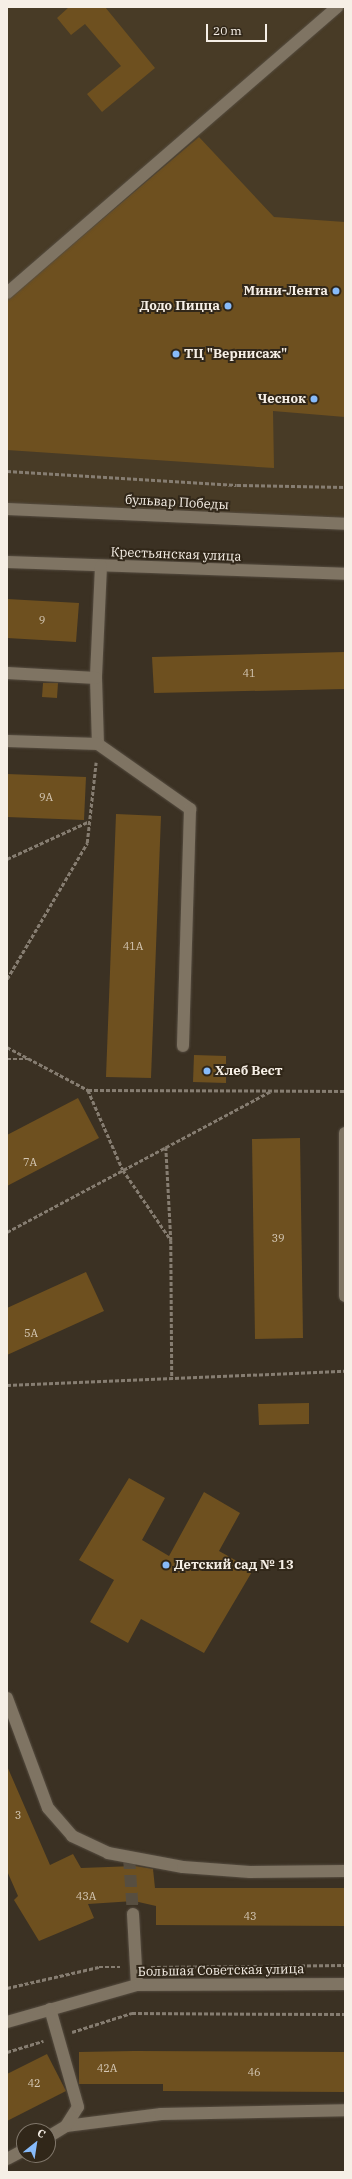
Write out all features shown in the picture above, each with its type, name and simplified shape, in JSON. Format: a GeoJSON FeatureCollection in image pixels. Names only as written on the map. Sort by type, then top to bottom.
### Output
{"type":"FeatureCollection","features":[{"type":"Feature","properties":{"kind":"street"},"geometry":{"type":"LineString","coordinates":[[7,294],[337,7]]}},
{"type":"Feature","properties":{"kind":"street","name":"бульвар Победы"},"geometry":{"type":"LineString","coordinates":[[7,509],[345,524]]}},
{"type":"Feature","properties":{"kind":"street","name":"Крестьянская улица"},"geometry":{"type":"LineString","coordinates":[[7,562],[345,574]]}},
{"type":"Feature","properties":{"kind":"street"},"geometry":{"type":"LineString","coordinates":[[98,744],[96,678],[101,566]]}},
{"type":"Feature","properties":{"kind":"street"},"geometry":{"type":"LineString","coordinates":[[7,673],[96,678]]}},
{"type":"Feature","properties":{"kind":"street"},"geometry":{"type":"LineString","coordinates":[[7,741],[98,744],[190,809],[183,1046]]}},
{"type":"Feature","properties":{"kind":"street"},"geometry":{"type":"LineString","coordinates":[[345,1133],[345,1296]]}},
{"type":"Feature","properties":{"kind":"street"},"geometry":{"type":"LineString","coordinates":[[7,1698],[48,1808],[72,1836],[108,1853],[183,1867],[250,1872],[345,1871]]}},
{"type":"Feature","properties":{"kind":"street"},"geometry":{"type":"LineString","coordinates":[[133,1914],[137,1985]]}},
{"type":"Feature","properties":{"kind":"street","name":"Большая Советская улица"},"geometry":{"type":"LineString","coordinates":[[7,2022],[137,1985],[345,1984]]}},
{"type":"Feature","properties":{"kind":"street"},"geometry":{"type":"LineString","coordinates":[[50,2009],[78,2107],[66,2126]]}},
{"type":"Feature","properties":{"kind":"street"},"geometry":{"type":"LineString","coordinates":[[56,2132],[66,2126],[161,2114],[345,2110]]}},
{"type":"Feature","properties":{"kind":"street"},"geometry":{"type":"LineString","coordinates":[[7,2159],[16,2154]]}},
{"type":"Feature","properties":{"kind":"path"},"geometry":{"type":"LineString","coordinates":[[7,472],[237,485],[345,487]]}},
{"type":"Feature","properties":{"kind":"path"},"geometry":{"type":"LineString","coordinates":[[7,979],[87,843],[98,744]]}},
{"type":"Feature","properties":{"kind":"path"},"geometry":{"type":"LineString","coordinates":[[7,859],[89,822]]}},
{"type":"Feature","properties":{"kind":"path"},"geometry":{"type":"LineString","coordinates":[[7,1047],[88,1090],[345,1091]]}},
{"type":"Feature","properties":{"kind":"path"},"geometry":{"type":"LineString","coordinates":[[7,1059],[30,1059]]}},
{"type":"Feature","properties":{"kind":"path"},"geometry":{"type":"LineString","coordinates":[[88,1090],[123,1170],[171,1240]]}},
{"type":"Feature","properties":{"kind":"path"},"geometry":{"type":"LineString","coordinates":[[7,1232],[272,1091]]}},
{"type":"Feature","properties":{"kind":"path"},"geometry":{"type":"LineString","coordinates":[[166,1147],[171,1240],[172,1379]]}},
{"type":"Feature","properties":{"kind":"path"},"geometry":{"type":"LineString","coordinates":[[7,1385],[345,1371]]}},
{"type":"Feature","properties":{"kind":"path"},"geometry":{"type":"LineString","coordinates":[[7,2052],[132,2013],[345,2014]]}},
{"type":"Feature","properties":{"kind":"shaded area"},"geometry":{"type":"Polygon","coordinates":[[[7,7],[345,7],[345,521],[7,507],[7,7]]]}},
{"type":"Feature","properties":{"kind":"building"},"geometry":{"type":"Polygon","coordinates":[[[69,7],[105,7],[155,68],[102,112],[87,94],[121,66],[85,24],[71,35],[57,18],[69,7]]]}},
{"type":"Feature","properties":{"kind":"building","name":"ТЦ \"Вернисаж\""},"geometry":{"type":"Polygon","coordinates":[[[199,137],[274,217],[345,222],[345,417],[273,411],[274,468],[7,450],[7,300],[199,137]]]}},
{"type":"Feature","properties":{"kind":"building"},"geometry":{"type":"Polygon","coordinates":[[[7,599],[79,603],[76,642],[7,638],[7,599]]]}},
{"type":"Feature","properties":{"kind":"building"},"geometry":{"type":"Polygon","coordinates":[[[345,652],[345,689],[154,693],[152,657],[345,652]]]}},
{"type":"Feature","properties":{"kind":"building"},"geometry":{"type":"Polygon","coordinates":[[[43,683],[58,683],[57,698],[42,697],[43,683]]]}},
{"type":"Feature","properties":{"kind":"building"},"geometry":{"type":"Polygon","coordinates":[[[7,774],[86,777],[84,820],[7,817],[7,774]]]}},
{"type":"Feature","properties":{"kind":"building"},"geometry":{"type":"Polygon","coordinates":[[[116,814],[161,816],[151,1078],[106,1077],[116,814]]]}},
{"type":"Feature","properties":{"kind":"building"},"geometry":{"type":"Polygon","coordinates":[[[194,1055],[226,1056],[226,1083],[193,1082],[194,1055]]]}},
{"type":"Feature","properties":{"kind":"building"},"geometry":{"type":"Polygon","coordinates":[[[78,1098],[99,1138],[7,1186],[7,1135],[78,1098]]]}},
{"type":"Feature","properties":{"kind":"building"},"geometry":{"type":"Polygon","coordinates":[[[300,1138],[303,1338],[255,1339],[252,1139],[300,1138]]]}},
{"type":"Feature","properties":{"kind":"building"},"geometry":{"type":"Polygon","coordinates":[[[86,1272],[104,1311],[7,1355],[7,1308],[86,1272]]]}},
{"type":"Feature","properties":{"kind":"building"},"geometry":{"type":"Polygon","coordinates":[[[309,1403],[309,1424],[259,1425],[258,1404],[309,1403]]]}},
{"type":"Feature","properties":{"kind":"building","name":"Детский сад № 13"},"geometry":{"type":"Polygon","coordinates":[[[129,1478],[165,1498],[142,1540],[169,1556],[204,1492],[240,1513],[219,1551],[253,1570],[204,1653],[141,1619],[128,1643],[90,1622],[114,1580],[79,1560],[129,1478]]]}},
{"type":"Feature","properties":{"kind":"building"},"geometry":{"type":"Polygon","coordinates":[[[7,1766],[50,1865],[73,1854],[81,1868],[135,1866],[153,1869],[155,1888],[345,1888],[345,1926],[156,1925],[156,1906],[134,1901],[88,1904],[94,1918],[39,1941],[14,1900],[18,1896],[7,1871],[7,1766]]]}},
{"type":"Feature","properties":{"kind":"building"},"geometry":{"type":"Polygon","coordinates":[[[79,2052],[345,2052],[345,2092],[163,2091],[163,2084],[79,2084],[79,2052]]]}},
{"type":"Feature","properties":{"kind":"building"},"geometry":{"type":"Polygon","coordinates":[[[47,2054],[66,2091],[7,2121],[7,2074],[47,2054]]]}},
{"type":"Feature","properties":{"kind":"tunnel"},"geometry":{"type":"LineString","coordinates":[[129,1857],[133,1914]]}},
{"type":"Feature","properties":{"kind":"place","name":"Мини-Лента"},"geometry":{"type":"Point","coordinates":[336,291]}},
{"type":"Feature","properties":{"kind":"place","name":"Додо Пицца"},"geometry":{"type":"Point","coordinates":[228,306]}},
{"type":"Feature","properties":{"kind":"place","name":"ТЦ \"Вернисаж\""},"geometry":{"type":"Point","coordinates":[176,354]}},
{"type":"Feature","properties":{"kind":"place","name":"Чеснок"},"geometry":{"type":"Point","coordinates":[314,399]}},
{"type":"Feature","properties":{"kind":"place","name":"Хлеб Вест"},"geometry":{"type":"Point","coordinates":[207,1071]}},
{"type":"Feature","properties":{"kind":"place","name":"Детский сад № 13"},"geometry":{"type":"Point","coordinates":[166,1565]}}]}
